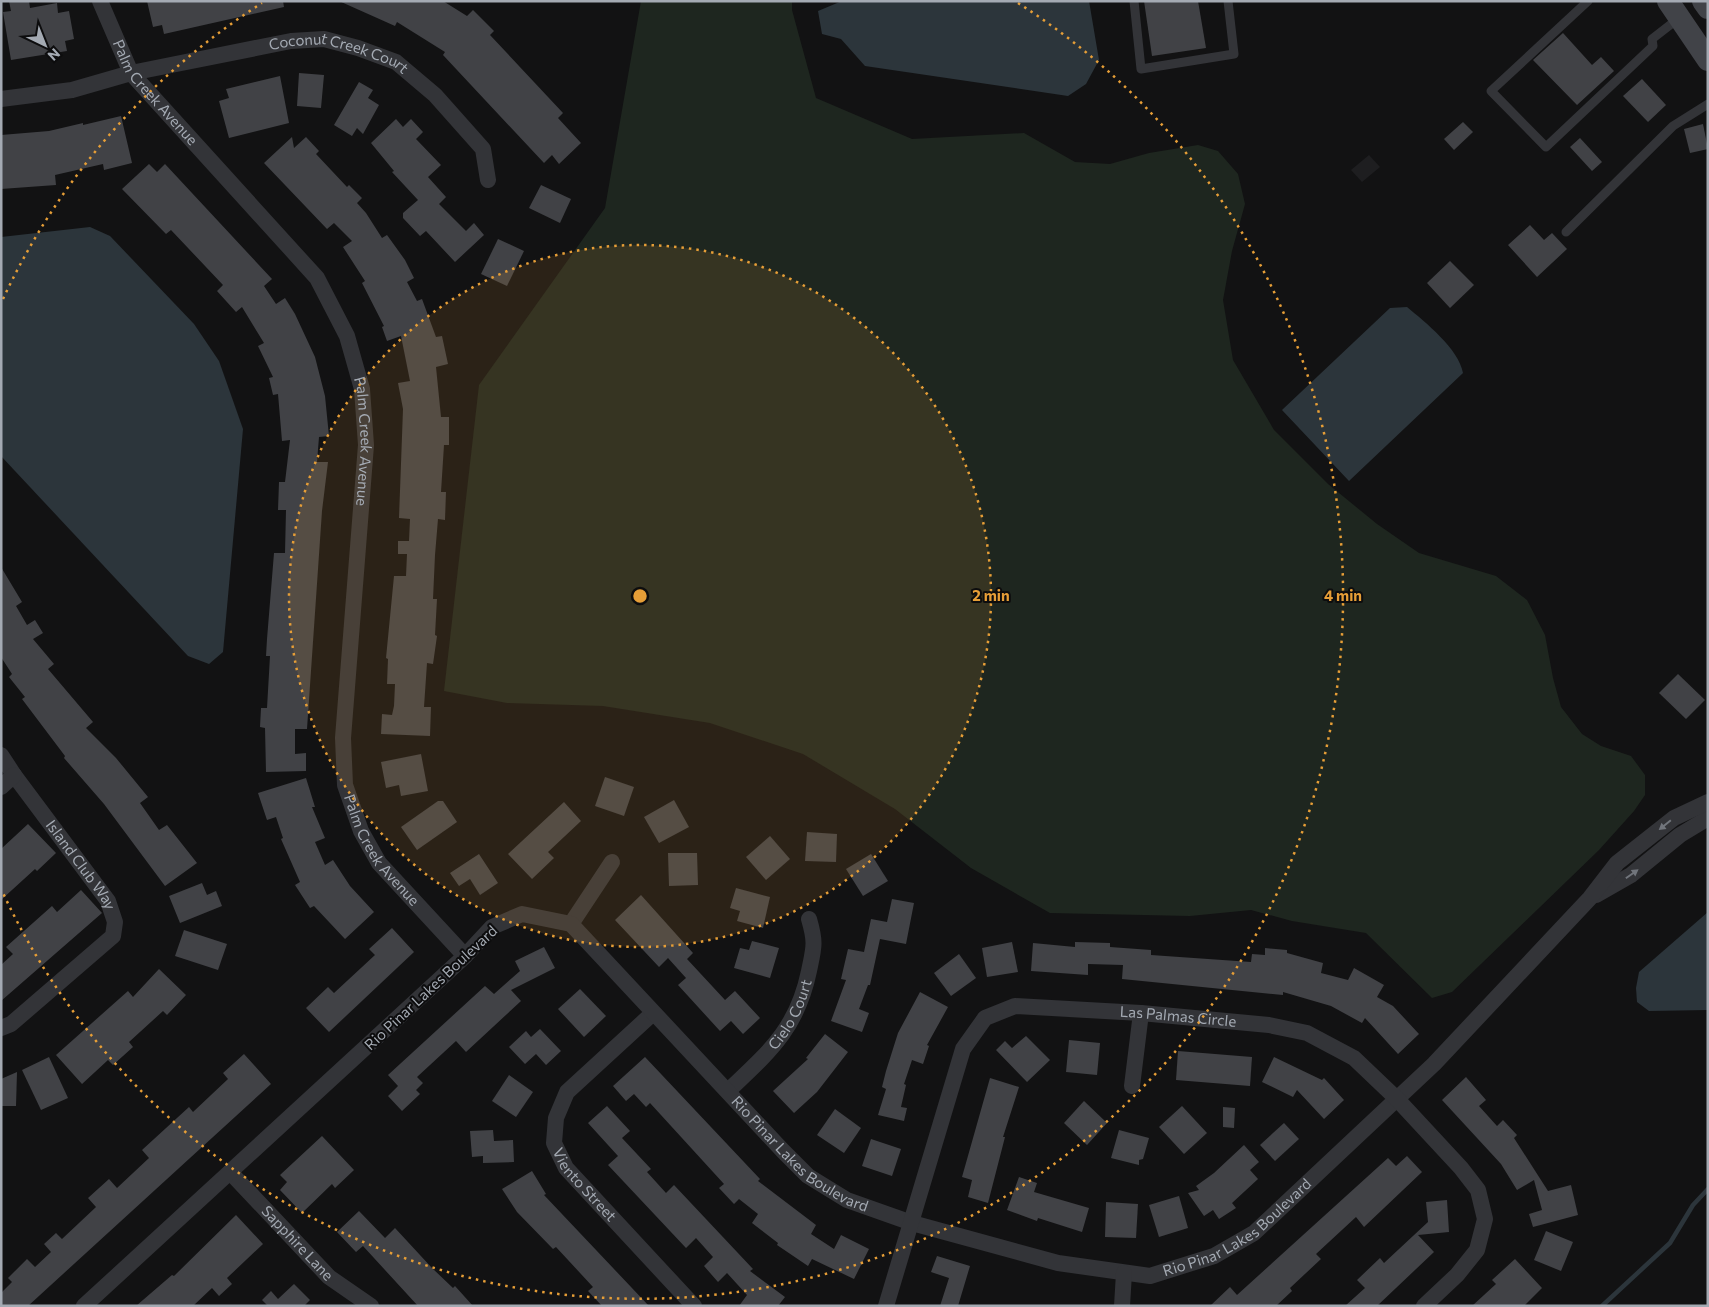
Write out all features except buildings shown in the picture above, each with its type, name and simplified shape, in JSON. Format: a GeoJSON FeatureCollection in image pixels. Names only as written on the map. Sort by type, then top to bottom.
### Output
{"type":"FeatureCollection","features":[{"type":"Feature","properties":{"kind":"main road"},"geometry":{"type":"LineString","coordinates":[[1703,1],[1708,8]]}},
{"type":"Feature","properties":{"kind":"main road"},"geometry":{"type":"LineString","coordinates":[[1674,9],[1708,60]]}},
{"type":"Feature","properties":{"kind":"street","name":"Palm Creek Avenue"},"geometry":{"type":"LineString","coordinates":[[100,1],[131,73],[317,278],[347,336],[362,389],[366,446],[344,738],[345,785],[361,831],[379,863],[464,956]]}},
{"type":"Feature","properties":{"kind":"street","name":"Coconut Creek Court"},"geometry":{"type":"LineString","coordinates":[[1,99],[72,90],[131,73],[291,41],[324,39],[358,48],[396,62],[435,95],[483,149],[488,180]]}},
{"type":"Feature","properties":{"kind":"street","name":"Island Club Way"},"geometry":{"type":"LineString","coordinates":[[1,755],[14,776],[108,901],[115,922],[113,936],[11,1024],[1,1028]]}},
{"type":"Feature","properties":{"kind":"street"},"geometry":{"type":"LineString","coordinates":[[1,787],[14,776]]}},
{"type":"Feature","properties":{"kind":"street","name":"Rio Pinar Lakes Boulevard"},"geometry":{"type":"LineString","coordinates":[[84,1306],[464,956],[492,927],[522,914],[571,924],[808,1176],[847,1200],[912,1223],[1058,1263],[1150,1276],[1214,1256],[1254,1233],[1434,1064],[1590,898],[1617,863],[1674,818],[1708,802]]}},
{"type":"Feature","properties":{"kind":"street","name":"Rio Pinar Lakes Boulevard"},"geometry":{"type":"LineString","coordinates":[[1590,898],[1631,875],[1680,835],[1708,818]]}},
{"type":"Feature","properties":{"kind":"street"},"geometry":{"type":"LineString","coordinates":[[571,924],[612,862]]}},
{"type":"Feature","properties":{"kind":"street","name":"Cielo Court"},"geometry":{"type":"LineString","coordinates":[[728,1092],[766,1054],[792,1021],[804,994],[815,940],[810,919]]}},
{"type":"Feature","properties":{"kind":"street","name":"Las Palmas Circle"},"geometry":{"type":"LineString","coordinates":[[886,1306],[963,1049],[985,1018],[1014,1006],[1141,1013],[1269,1025],[1307,1033],[1354,1058],[1397,1099],[1461,1168],[1478,1190],[1485,1219],[1477,1250],[1457,1275],[1424,1306]]}},
{"type":"Feature","properties":{"kind":"street","name":"Viento Street"},"geometry":{"type":"LineString","coordinates":[[653,1013],[566,1092],[556,1118],[554,1143],[566,1168],[694,1306]]}},
{"type":"Feature","properties":{"kind":"street"},"geometry":{"type":"LineString","coordinates":[[1132,1086],[1141,1013]]}},
{"type":"Feature","properties":{"kind":"street","name":"Sapphire Lane"},"geometry":{"type":"LineString","coordinates":[[230,1172],[328,1277],[368,1305]]}},
{"type":"Feature","properties":{"kind":"street"},"geometry":{"type":"LineString","coordinates":[[1122,1306],[1124,1273]]}},
{"type":"Feature","properties":{"kind":"lane"},"geometry":{"type":"LineString","coordinates":[[1134,1],[1141,69],[1234,54],[1228,1]]}},
{"type":"Feature","properties":{"kind":"lane"},"geometry":{"type":"LineString","coordinates":[[1588,1],[1491,91],[1546,146],[1653,46],[1652,39],[1674,9]]}},
{"type":"Feature","properties":{"kind":"lane"},"geometry":{"type":"LineString","coordinates":[[1566,232],[1673,126],[1708,104]]}},
{"type":"Feature","properties":{"kind":"shaded area"},"geometry":{"type":"Polygon","coordinates":[[[641,1],[792,1],[792,10],[816,98],[912,139],[1024,133],[1075,162],[1110,164],[1149,153],[1198,145],[1218,151],[1238,174],[1245,204],[1232,251],[1223,300],[1233,360],[1274,430],[1328,484],[1377,524],[1419,553],[1496,576],[1527,600],[1545,635],[1553,678],[1561,707],[1582,734],[1601,746],[1631,756],[1645,775],[1645,795],[1634,811],[1599,850],[1452,992],[1432,998],[1366,933],[1292,921],[1251,910],[1190,916],[1050,913],[971,868],[895,809],[803,754],[710,723],[603,706],[507,703],[444,691],[479,385],[605,208],[641,1]]]}},
{"type":"Feature","properties":{"kind":"shaded area"},"geometry":{"type":"Polygon","coordinates":[[[842,1],[1089,1],[1099,60],[1086,84],[1068,96],[865,66],[841,39],[822,34],[818,11],[842,1]]]}},
{"type":"Feature","properties":{"kind":"shaded area"},"geometry":{"type":"Polygon","coordinates":[[[1369,155],[1380,167],[1362,182],[1351,170],[1369,155]]]}},
{"type":"Feature","properties":{"kind":"shaded area"},"geometry":{"type":"Polygon","coordinates":[[[90,227],[110,236],[194,324],[219,361],[243,429],[223,652],[209,664],[188,656],[1,456],[1,237],[90,227]]]}},
{"type":"Feature","properties":{"kind":"shaded area"},"geometry":{"type":"Polygon","coordinates":[[[1407,307],[1432,328],[1448,346],[1460,364],[1463,373],[1349,481],[1282,410],[1390,308],[1407,307]]]}},
{"type":"Feature","properties":{"kind":"shaded area"},"geometry":{"type":"Polygon","coordinates":[[[1708,912],[1708,1010],[1649,1011],[1637,1002],[1636,988],[1639,972],[1708,912]]]}},
{"type":"Feature","properties":{"kind":"waterway"},"geometry":{"type":"LineString","coordinates":[[1602,1306],[1670,1243],[1693,1205],[1708,1189]]}}]}
